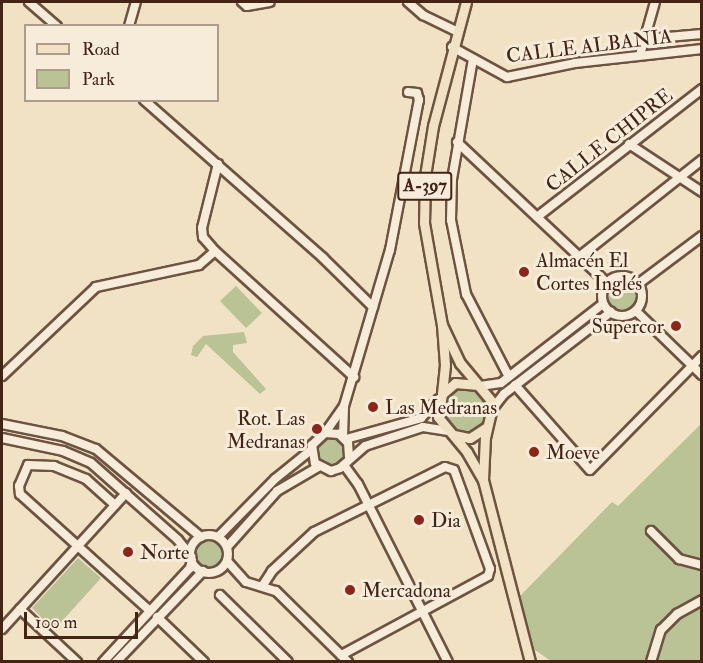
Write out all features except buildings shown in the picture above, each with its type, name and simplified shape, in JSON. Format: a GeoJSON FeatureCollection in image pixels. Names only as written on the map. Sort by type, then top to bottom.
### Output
{"type":"FeatureCollection","features":[{"type":"Feature","properties":{"kind":"main road","name":"A-397"},"geometry":{"type":"LineString","coordinates":[[466,2],[456,31],[433,126],[424,194],[426,244],[442,325],[445,365],[438,417],[483,480],[530,662]]}},
{"type":"Feature","properties":{"kind":"main road","name":"A-397"},"geometry":{"type":"LineString","coordinates":[[442,325],[460,363],[490,397],[494,408],[489,425],[483,480]]}},
{"type":"Feature","properties":{"kind":"main road"},"geometry":{"type":"LineString","coordinates":[[440,397],[455,383],[479,385]]}},
{"type":"Feature","properties":{"kind":"main road"},"geometry":{"type":"LineString","coordinates":[[450,433],[470,438],[489,425]]}},
{"type":"Feature","properties":{"kind":"street"},"geometry":{"type":"LineString","coordinates":[[29,2],[55,24]]}},
{"type":"Feature","properties":{"kind":"street"},"geometry":{"type":"LineString","coordinates":[[130,24],[136,2]]}},
{"type":"Feature","properties":{"kind":"street"},"geometry":{"type":"LineString","coordinates":[[242,2],[247,6],[270,2]]}},
{"type":"Feature","properties":{"kind":"street"},"geometry":{"type":"LineString","coordinates":[[408,2],[423,15],[456,31]]}},
{"type":"Feature","properties":{"kind":"street"},"geometry":{"type":"LineString","coordinates":[[640,56],[656,2]]}},
{"type":"Feature","properties":{"kind":"street"},"geometry":{"type":"LineString","coordinates":[[645,39],[702,34]]}},
{"type":"Feature","properties":{"kind":"street","name":"CALLE ALBANIA"},"geometry":{"type":"LineString","coordinates":[[452,47],[507,77],[554,66],[702,49]]}},
{"type":"Feature","properties":{"kind":"street"},"geometry":{"type":"LineString","coordinates":[[473,59],[458,142],[451,198],[456,260],[472,312],[509,377]]}},
{"type":"Feature","properties":{"kind":"street","name":"CALLE CHIPRE"},"geometry":{"type":"LineString","coordinates":[[537,217],[628,144],[702,89]]}},
{"type":"Feature","properties":{"kind":"street"},"geometry":{"type":"LineString","coordinates":[[2,424],[62,436],[96,449],[201,537],[218,537],[275,479],[311,450],[317,437],[325,433],[344,406],[390,250],[420,100],[417,93],[408,92]]}},
{"type":"Feature","properties":{"kind":"street"},"geometry":{"type":"LineString","coordinates":[[146,102],[218,164],[373,307]]}},
{"type":"Feature","properties":{"kind":"street"},"geometry":{"type":"LineString","coordinates":[[458,142],[606,282]]}},
{"type":"Feature","properties":{"kind":"street"},"geometry":{"type":"LineString","coordinates":[[628,144],[702,192]]}},
{"type":"Feature","properties":{"kind":"street"},"geometry":{"type":"LineString","coordinates":[[579,257],[702,160]]}},
{"type":"Feature","properties":{"kind":"street"},"geometry":{"type":"LineString","coordinates":[[218,164],[202,228],[203,237],[215,251],[354,377]]}},
{"type":"Feature","properties":{"kind":"street"},"geometry":{"type":"LineString","coordinates":[[639,284],[702,236]]}},
{"type":"Feature","properties":{"kind":"street"},"geometry":{"type":"LineString","coordinates":[[2,376],[96,288],[199,265],[215,251]]}},
{"type":"Feature","properties":{"kind":"street"},"geometry":{"type":"LineString","coordinates":[[606,282],[624,276],[639,284]]}},
{"type":"Feature","properties":{"kind":"street"},"geometry":{"type":"LineString","coordinates":[[479,385],[496,385],[509,377],[603,304],[606,282]]}},
{"type":"Feature","properties":{"kind":"street"},"geometry":{"type":"LineString","coordinates":[[603,304],[611,312],[627,316],[636,311],[641,300],[639,284]]}},
{"type":"Feature","properties":{"kind":"street"},"geometry":{"type":"LineString","coordinates":[[636,311],[702,375]]}},
{"type":"Feature","properties":{"kind":"street"},"geometry":{"type":"LineString","coordinates":[[494,408],[515,385],[611,312]]}},
{"type":"Feature","properties":{"kind":"street"},"geometry":{"type":"LineString","coordinates":[[515,385],[590,470],[702,356]]}},
{"type":"Feature","properties":{"kind":"street"},"geometry":{"type":"LineString","coordinates":[[325,433],[344,438],[421,418],[440,397]]}},
{"type":"Feature","properties":{"kind":"street"},"geometry":{"type":"LineString","coordinates":[[344,406],[344,438],[349,457]]}},
{"type":"Feature","properties":{"kind":"street"},"geometry":{"type":"LineString","coordinates":[[227,548],[277,491],[318,467],[332,471],[344,465],[349,457],[365,446],[423,428],[450,433]]}},
{"type":"Feature","properties":{"kind":"street"},"geometry":{"type":"LineString","coordinates":[[2,438],[73,454],[99,468],[126,492],[203,571]]}},
{"type":"Feature","properties":{"kind":"street"},"geometry":{"type":"LineString","coordinates":[[311,450],[318,467]]}},
{"type":"Feature","properties":{"kind":"street"},"geometry":{"type":"LineString","coordinates":[[115,505],[91,483],[70,471],[28,465],[19,492],[150,611]]}},
{"type":"Feature","properties":{"kind":"street"},"geometry":{"type":"LineString","coordinates":[[344,465],[369,505],[448,662]]}},
{"type":"Feature","properties":{"kind":"street"},"geometry":{"type":"LineString","coordinates":[[263,585],[309,535],[448,467],[456,473],[490,572],[487,578],[341,655]]}},
{"type":"Feature","properties":{"kind":"street"},"geometry":{"type":"LineString","coordinates":[[2,629],[126,492]]}},
{"type":"Feature","properties":{"kind":"street"},"geometry":{"type":"LineString","coordinates":[[651,531],[680,559],[702,565]]}},
{"type":"Feature","properties":{"kind":"street"},"geometry":{"type":"LineString","coordinates":[[103,662],[190,568],[192,547],[201,537]]}},
{"type":"Feature","properties":{"kind":"street"},"geometry":{"type":"LineString","coordinates":[[116,662],[203,571],[218,571],[227,561],[227,548],[218,537]]}},
{"type":"Feature","properties":{"kind":"street"},"geometry":{"type":"LineString","coordinates":[[227,561],[246,582],[263,585],[276,591],[348,662]]}},
{"type":"Feature","properties":{"kind":"street"},"geometry":{"type":"LineString","coordinates":[[220,595],[285,661]]}},
{"type":"Feature","properties":{"kind":"street"},"geometry":{"type":"LineString","coordinates":[[661,662],[651,658],[669,621],[702,600]]}},
{"type":"Feature","properties":{"kind":"street"},"geometry":{"type":"LineString","coordinates":[[20,609],[77,662]]}},
{"type":"Feature","properties":{"kind":"street"},"geometry":{"type":"LineString","coordinates":[[157,617],[204,662]]}},
{"type":"Feature","properties":{"kind":"green space"},"geometry":{"type":"Polygon","coordinates":[[[622,281],[633,285],[637,296],[633,307],[622,311],[611,307],[607,296],[611,285],[622,281]]]}},
{"type":"Feature","properties":{"kind":"green space"},"geometry":{"type":"Polygon","coordinates":[[[236,286],[262,313],[246,328],[220,301],[236,286]]]}},
{"type":"Feature","properties":{"kind":"green space"},"geometry":{"type":"Polygon","coordinates":[[[244,332],[247,343],[233,345],[233,352],[266,389],[260,394],[206,344],[197,357],[191,355],[193,346],[203,336],[244,332]]]}},
{"type":"Feature","properties":{"kind":"green space"},"geometry":{"type":"Polygon","coordinates":[[[465,388],[480,395],[487,410],[480,425],[465,432],[450,425],[443,410],[450,395],[465,388]]]}},
{"type":"Feature","properties":{"kind":"green space"},"geometry":{"type":"Polygon","coordinates":[[[701,424],[701,661],[551,661],[532,648],[519,597],[612,502],[618,506],[701,424]]]}},
{"type":"Feature","properties":{"kind":"green space"},"geometry":{"type":"Polygon","coordinates":[[[331,437],[341,441],[345,451],[341,461],[331,465],[321,461],[317,451],[321,441],[331,437]]]}},
{"type":"Feature","properties":{"kind":"green space"},"geometry":{"type":"Polygon","coordinates":[[[214,540],[222,549],[222,561],[216,567],[204,567],[196,559],[196,547],[202,541],[214,540]]]}},
{"type":"Feature","properties":{"kind":"green space"},"geometry":{"type":"Polygon","coordinates":[[[78,558],[101,578],[54,630],[32,608],[78,558]]]}},
{"type":"Feature","properties":{"kind":"place","name":"Almacén El Cortes Inglés"},"geometry":{"type":"Point","coordinates":[524,272]}},
{"type":"Feature","properties":{"kind":"place","name":"Supercor"},"geometry":{"type":"Point","coordinates":[676,326]}},
{"type":"Feature","properties":{"kind":"place","name":"Las Medranas"},"geometry":{"type":"Point","coordinates":[373,407]}},
{"type":"Feature","properties":{"kind":"place","name":"Rot. Las Medranas"},"geometry":{"type":"Point","coordinates":[317,429]}},
{"type":"Feature","properties":{"kind":"place","name":"Moeve"},"geometry":{"type":"Point","coordinates":[534,452]}},
{"type":"Feature","properties":{"kind":"place","name":"Dia"},"geometry":{"type":"Point","coordinates":[419,520]}},
{"type":"Feature","properties":{"kind":"place","name":"Norte"},"geometry":{"type":"Point","coordinates":[128,552]}},
{"type":"Feature","properties":{"kind":"place","name":"Mercadona"},"geometry":{"type":"Point","coordinates":[350,590]}}]}
